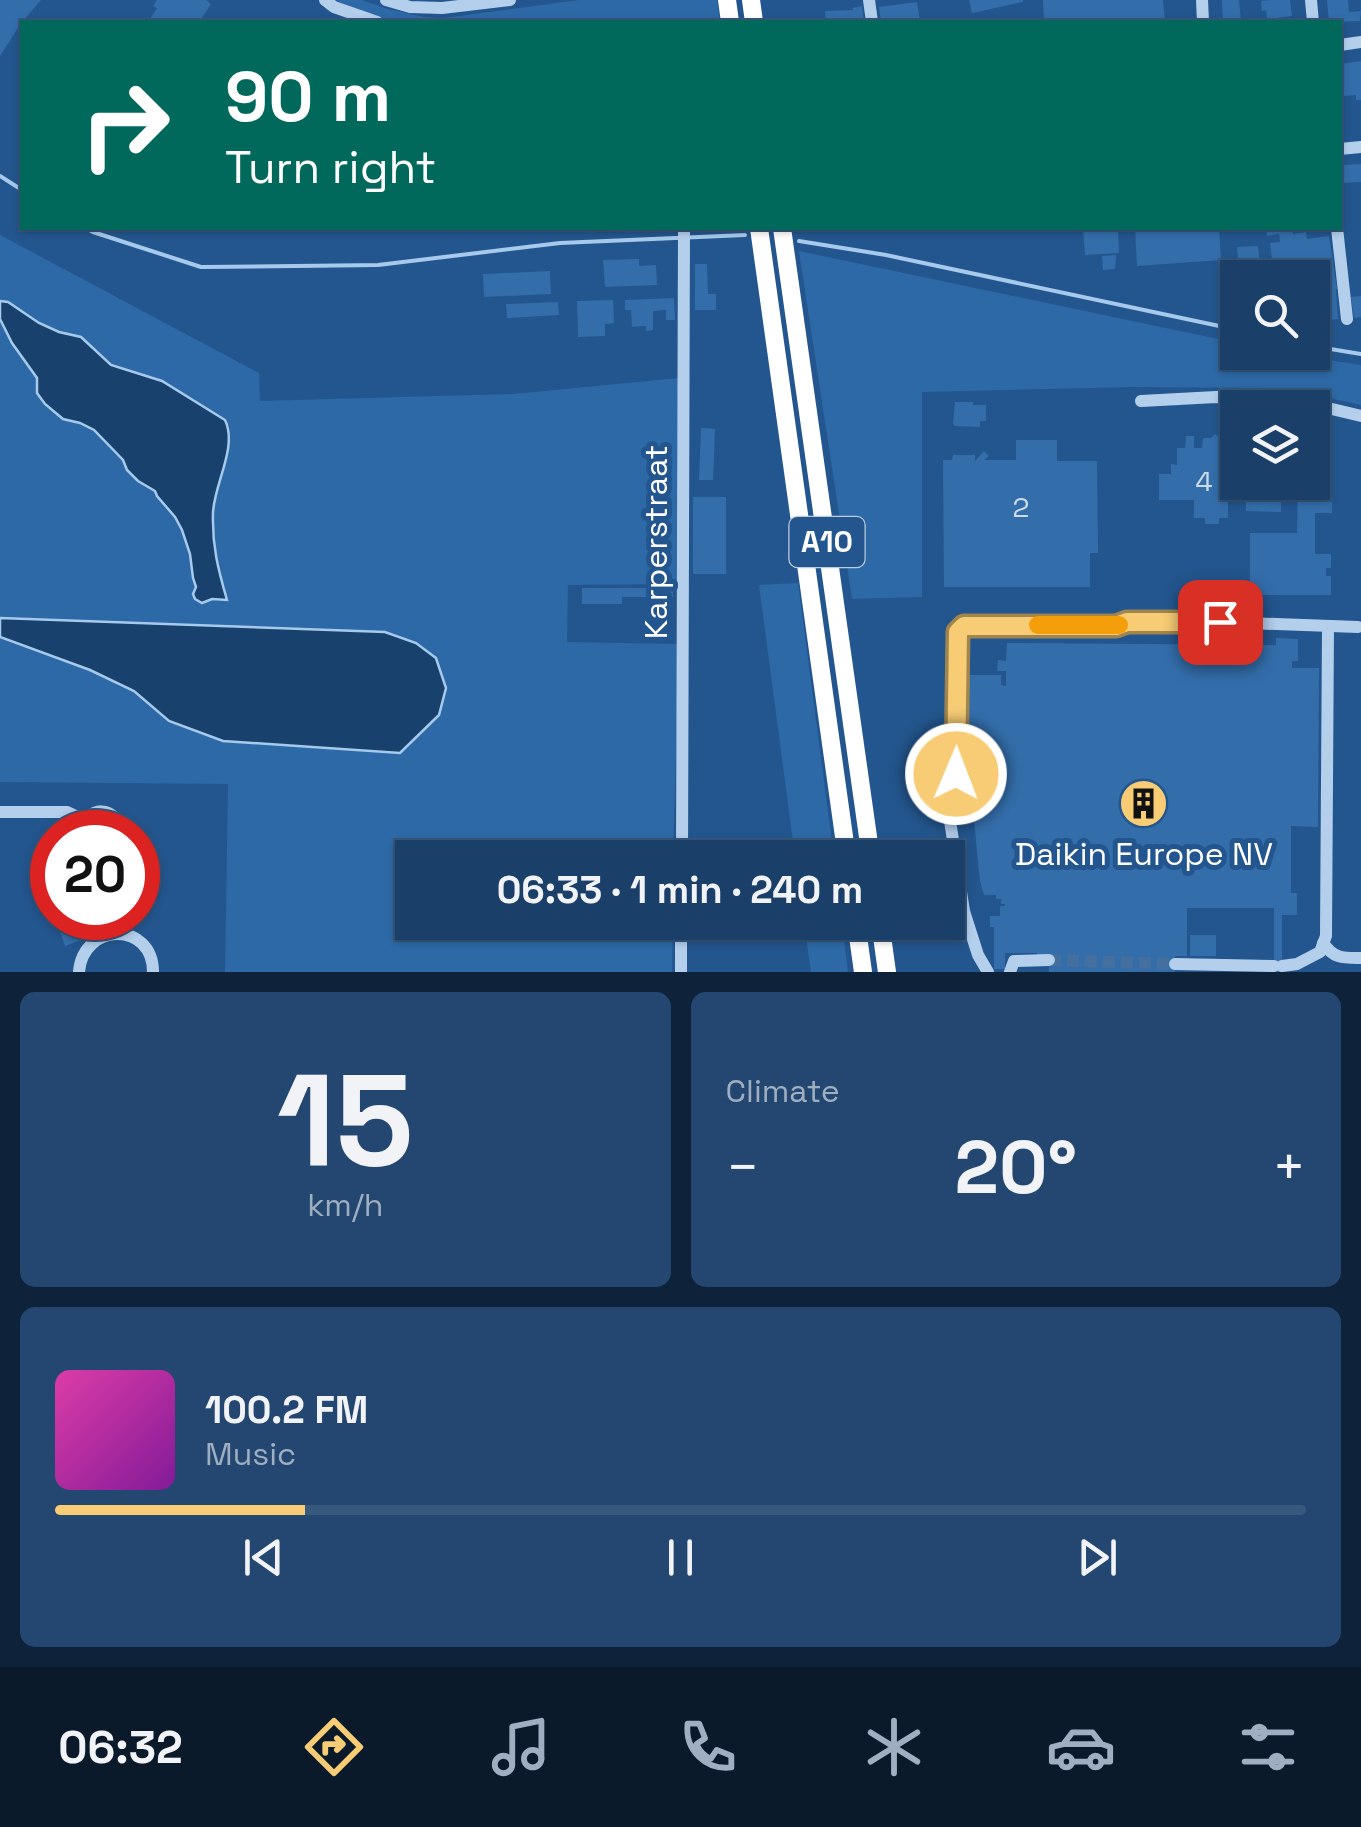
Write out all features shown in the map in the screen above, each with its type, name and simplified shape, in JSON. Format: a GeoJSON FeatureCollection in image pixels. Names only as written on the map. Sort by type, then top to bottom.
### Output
{"type":"FeatureCollection","features":[{"type":"Feature","properties":{"kind":"highway","name":"A10"},"geometry":{"type":"LineString","coordinates":[[759,230],[844,840]]}},
{"type":"Feature","properties":{"kind":"highway","name":"A10"},"geometry":{"type":"LineString","coordinates":[[782,230],[868,840]]}},
{"type":"Feature","properties":{"kind":"highway"},"geometry":{"type":"LineString","coordinates":[[859,940],[863,972]]}},
{"type":"Feature","properties":{"kind":"highway"},"geometry":{"type":"LineString","coordinates":[[883,940],[887,972]]}},
{"type":"Feature","properties":{"kind":"street"},"geometry":{"type":"LineString","coordinates":[[325,0],[371,20]]}},
{"type":"Feature","properties":{"kind":"street"},"geometry":{"type":"LineString","coordinates":[[386,0],[410,7],[442,8],[510,0]]}},
{"type":"Feature","properties":{"kind":"street","name":"Karperstraat"},"geometry":{"type":"LineString","coordinates":[[682,840],[684,230]]}},
{"type":"Feature","properties":{"kind":"street"},"geometry":{"type":"LineString","coordinates":[[1337,230],[1347,319]]}},
{"type":"Feature","properties":{"kind":"street"},"geometry":{"type":"LineString","coordinates":[[1141,402],[1216,397],[1294,400],[1361,416]]}},
{"type":"Feature","properties":{"kind":"street"},"geometry":{"type":"LineString","coordinates":[[988,972],[964,912],[946,794],[956,774],[958,632],[964,626],[1116,626],[1146,622],[1358,626]]}},
{"type":"Feature","properties":{"kind":"street"},"geometry":{"type":"LineString","coordinates":[[1175,964],[1278,966],[1297,964],[1320,952],[1326,936],[1328,626]]}},
{"type":"Feature","properties":{"kind":"street"},"geometry":{"type":"LineString","coordinates":[[0,812],[30,812]]}},
{"type":"Feature","properties":{"kind":"street"},"geometry":{"type":"LineString","coordinates":[[78,972],[86,948],[96,940],[124,934],[139,940],[150,952],[153,972]]}},
{"type":"Feature","properties":{"kind":"street"},"geometry":{"type":"LineString","coordinates":[[681,972],[682,940]]}},
{"type":"Feature","properties":{"kind":"street"},"geometry":{"type":"LineString","coordinates":[[1323,944],[1330,954],[1361,958]]}},
{"type":"Feature","properties":{"kind":"street"},"geometry":{"type":"LineString","coordinates":[[976,972],[978,955]]}},
{"type":"Feature","properties":{"kind":"street"},"geometry":{"type":"LineString","coordinates":[[1010,972],[1014,960],[1049,960]]}},
{"type":"Feature","properties":{"kind":"shaded area"},"geometry":{"type":"Polygon","coordinates":[[[335,0],[362,0],[424,17],[443,18],[579,0],[717,0],[720,20],[385,20],[335,0]]]}},
{"type":"Feature","properties":{"kind":"shaded area"},"geometry":{"type":"Polygon","coordinates":[[[0,235],[259,373],[260,401],[513,394],[679,378],[679,584],[568,585],[567,642],[679,644],[673,840],[395,840],[395,940],[673,940],[672,972],[225,972],[228,784],[0,782],[0,637],[90,670],[134,691],[169,721],[223,741],[400,753],[416,735],[385,632],[0,618],[0,319],[37,378],[45,404],[63,419],[80,423],[100,435],[127,470],[155,491],[175,517],[187,542],[202,603],[226,600],[216,566],[213,513],[221,470],[227,460],[229,426],[162,381],[111,365],[68,333],[39,323],[0,301],[0,235]]]}},
{"type":"Feature","properties":{"kind":"shaded area"},"geometry":{"type":"Polygon","coordinates":[[[799,251],[1220,339],[1220,370],[1330,370],[1330,360],[1361,365],[1361,405],[1330,398],[1330,390],[1284,388],[922,392],[922,597],[852,599],[799,251]]]}},
{"type":"Feature","properties":{"kind":"shaded area"},"geometry":{"type":"Polygon","coordinates":[[[0,301],[59,332],[81,337],[111,365],[162,381],[225,420],[229,442],[214,502],[213,525],[227,600],[202,603],[195,599],[190,554],[182,530],[155,491],[127,470],[123,460],[94,430],[63,419],[45,404],[37,393],[37,378],[0,319],[0,301]]]}},
{"type":"Feature","properties":{"kind":"shaded area"},"geometry":{"type":"Polygon","coordinates":[[[798,583],[832,840],[793,840],[759,585],[798,583]]]}},
{"type":"Feature","properties":{"kind":"shaded area"},"geometry":{"type":"Polygon","coordinates":[[[0,618],[385,632],[416,643],[436,658],[446,688],[439,715],[400,753],[223,741],[169,721],[134,691],[90,670],[0,637],[0,618]]]}},
{"type":"Feature","properties":{"kind":"shaded area"},"geometry":{"type":"Polygon","coordinates":[[[806,940],[844,940],[848,972],[811,972],[806,940]]]}},
{"type":"Feature","properties":{"kind":"building"},"geometry":{"type":"Polygon","coordinates":[[[0,0],[41,0],[20,20],[0,56],[0,0]]]}},
{"type":"Feature","properties":{"kind":"building"},"geometry":{"type":"Polygon","coordinates":[[[157,0],[206,0],[211,4],[200,20],[149,20],[157,8],[153,6],[157,0]]]}},
{"type":"Feature","properties":{"kind":"building"},"geometry":{"type":"Polygon","coordinates":[[[969,0],[1023,0],[1023,2],[972,13],[969,0]]]}},
{"type":"Feature","properties":{"kind":"building"},"geometry":{"type":"Polygon","coordinates":[[[1043,0],[1163,0],[1165,20],[1044,20],[1043,0]]]}},
{"type":"Feature","properties":{"kind":"building"},"geometry":{"type":"Polygon","coordinates":[[[1222,0],[1239,0],[1241,20],[1223,20],[1222,0]]]}},
{"type":"Feature","properties":{"kind":"building"},"geometry":{"type":"Polygon","coordinates":[[[1290,0],[1292,16],[1267,19],[1266,10],[1262,11],[1261,1],[1290,0]]]}},
{"type":"Feature","properties":{"kind":"building"},"geometry":{"type":"Polygon","coordinates":[[[1327,0],[1348,0],[1349,12],[1361,11],[1360,21],[1329,20],[1327,0]]]}},
{"type":"Feature","properties":{"kind":"building"},"geometry":{"type":"Polygon","coordinates":[[[917,2],[920,20],[881,20],[879,7],[917,2]]]}},
{"type":"Feature","properties":{"kind":"building"},"geometry":{"type":"Polygon","coordinates":[[[862,6],[864,20],[826,20],[825,11],[862,6]]]}},
{"type":"Feature","properties":{"kind":"building"},"geometry":{"type":"Polygon","coordinates":[[[1361,61],[1361,100],[1356,100],[1356,95],[1343,96],[1342,64],[1361,61]]]}},
{"type":"Feature","properties":{"kind":"building"},"geometry":{"type":"Polygon","coordinates":[[[1361,164],[1361,182],[1342,183],[1342,165],[1361,164]]]}},
{"type":"Feature","properties":{"kind":"building"},"geometry":{"type":"Polygon","coordinates":[[[1083,230],[1118,230],[1119,253],[1085,255],[1083,230]]]}},
{"type":"Feature","properties":{"kind":"building"},"geometry":{"type":"Polygon","coordinates":[[[1135,230],[1219,230],[1220,260],[1137,266],[1135,230]]]}},
{"type":"Feature","properties":{"kind":"building"},"geometry":{"type":"Polygon","coordinates":[[[1266,230],[1306,232],[1307,239],[1329,236],[1338,319],[1330,320],[1330,260],[1272,260],[1270,243],[1280,242],[1279,234],[1267,236],[1266,230]]]}},
{"type":"Feature","properties":{"kind":"building"},"geometry":{"type":"Polygon","coordinates":[[[1258,246],[1259,260],[1238,260],[1237,247],[1258,246]]]}},
{"type":"Feature","properties":{"kind":"building"},"geometry":{"type":"Polygon","coordinates":[[[1116,255],[1115,269],[1103,270],[1102,256],[1116,255]]]}},
{"type":"Feature","properties":{"kind":"building"},"geometry":{"type":"Polygon","coordinates":[[[639,259],[639,266],[656,265],[657,285],[605,287],[603,260],[639,259]]]}},
{"type":"Feature","properties":{"kind":"building"},"geometry":{"type":"Polygon","coordinates":[[[695,264],[707,264],[708,294],[716,294],[716,310],[695,310],[695,264]]]}},
{"type":"Feature","properties":{"kind":"building"},"geometry":{"type":"Polygon","coordinates":[[[550,271],[551,294],[484,297],[483,274],[550,271]]]}},
{"type":"Feature","properties":{"kind":"building"},"geometry":{"type":"Polygon","coordinates":[[[1361,296],[1361,317],[1354,318],[1351,297],[1361,296]]]}},
{"type":"Feature","properties":{"kind":"building"},"geometry":{"type":"Polygon","coordinates":[[[674,298],[675,320],[666,320],[666,310],[653,311],[653,330],[632,327],[631,310],[625,310],[625,300],[674,298]]]}},
{"type":"Feature","properties":{"kind":"building"},"geometry":{"type":"Polygon","coordinates":[[[613,300],[614,323],[605,324],[605,336],[578,337],[577,301],[613,300]]]}},
{"type":"Feature","properties":{"kind":"building"},"geometry":{"type":"Polygon","coordinates":[[[558,302],[559,315],[507,318],[506,304],[558,302]]]}},
{"type":"Feature","properties":{"kind":"building"},"geometry":{"type":"Polygon","coordinates":[[[955,402],[986,405],[986,421],[980,421],[980,427],[955,426],[955,402]]]}},
{"type":"Feature","properties":{"kind":"building"},"geometry":{"type":"Polygon","coordinates":[[[701,428],[715,429],[713,480],[699,480],[701,428]]]}},
{"type":"Feature","properties":{"kind":"building"},"geometry":{"type":"Polygon","coordinates":[[[1215,434],[1220,438],[1220,500],[1228,500],[1228,518],[1219,518],[1219,524],[1205,524],[1205,518],[1194,518],[1194,500],[1159,500],[1159,474],[1171,474],[1171,464],[1177,465],[1177,448],[1185,448],[1186,436],[1194,436],[1194,448],[1202,448],[1203,438],[1215,434]]]}},
{"type":"Feature","properties":{"kind":"building"},"geometry":{"type":"Polygon","coordinates":[[[1016,440],[1057,440],[1057,461],[1097,461],[1098,553],[1090,553],[1090,587],[944,587],[943,460],[952,460],[953,455],[975,455],[975,461],[984,451],[989,456],[984,460],[1016,460],[1016,440]]]}},
{"type":"Feature","properties":{"kind":"building"},"geometry":{"type":"Polygon","coordinates":[[[1332,461],[1332,513],[1315,513],[1315,554],[1331,554],[1331,568],[1326,568],[1326,576],[1331,576],[1331,595],[1250,595],[1250,533],[1297,533],[1298,500],[1330,500],[1332,461]]]}},
{"type":"Feature","properties":{"kind":"building"},"geometry":{"type":"Polygon","coordinates":[[[693,497],[726,497],[726,574],[693,574],[693,497]]]}},
{"type":"Feature","properties":{"kind":"building"},"geometry":{"type":"Polygon","coordinates":[[[1246,500],[1281,500],[1281,512],[1246,511],[1246,500]]]}},
{"type":"Feature","properties":{"kind":"building"},"geometry":{"type":"Polygon","coordinates":[[[582,588],[673,588],[673,597],[622,597],[622,604],[582,604],[582,588]]]}},
{"type":"Feature","properties":{"kind":"building","name":"Daikin Europe NV"},"geometry":{"type":"Polygon","coordinates":[[[1276,638],[1298,639],[1298,661],[1292,661],[1292,668],[1319,668],[1318,827],[1291,826],[1291,893],[1297,893],[1297,915],[1282,915],[1282,972],[1274,972],[1274,908],[1187,908],[1187,956],[1175,956],[1175,972],[1049,972],[1049,955],[1037,953],[1005,953],[1005,969],[994,969],[994,927],[990,927],[990,916],[1000,916],[1000,906],[1005,904],[996,895],[984,895],[974,820],[980,817],[973,815],[970,802],[979,793],[993,799],[997,759],[966,758],[962,728],[967,728],[967,675],[1001,675],[1001,685],[1006,686],[1006,671],[997,671],[998,660],[1006,661],[1007,643],[1276,645],[1276,638]]]}},
{"type":"Feature","properties":{"kind":"building"},"geometry":{"type":"Polygon","coordinates":[[[1190,935],[1216,935],[1216,956],[1190,956],[1190,935]]]}},
{"type":"Feature","properties":{"kind":"waterway"},"geometry":{"type":"LineString","coordinates":[[0,176],[20,189]]}},
{"type":"Feature","properties":{"kind":"waterway"},"geometry":{"type":"LineString","coordinates":[[90,230],[201,267],[378,265],[560,243],[745,235]]}},
{"type":"Feature","properties":{"kind":"waterway"},"geometry":{"type":"LineString","coordinates":[[799,241],[886,255],[1220,326]]}},
{"type":"Feature","properties":{"kind":"waterway"},"geometry":{"type":"LineString","coordinates":[[1330,349],[1361,354]]}},
{"type":"Feature","properties":{"kind":"tunnel"},"geometry":{"type":"LineString","coordinates":[[1049,960],[1175,964]]}},
{"type":"Feature","properties":{"kind":"slow traffic"},"geometry":{"type":"LineString","coordinates":[[1038,625],[1119,625]]}},
{"type":"Feature","properties":{"kind":"place","name":"Daikin Europe NV"},"geometry":{"type":"Point","coordinates":[1144,804]}},
{"type":"Feature","properties":{"kind":"route"},"geometry":{"type":"LineString","coordinates":[[956,774],[958,632],[964,626],[1220,622]]}}]}
